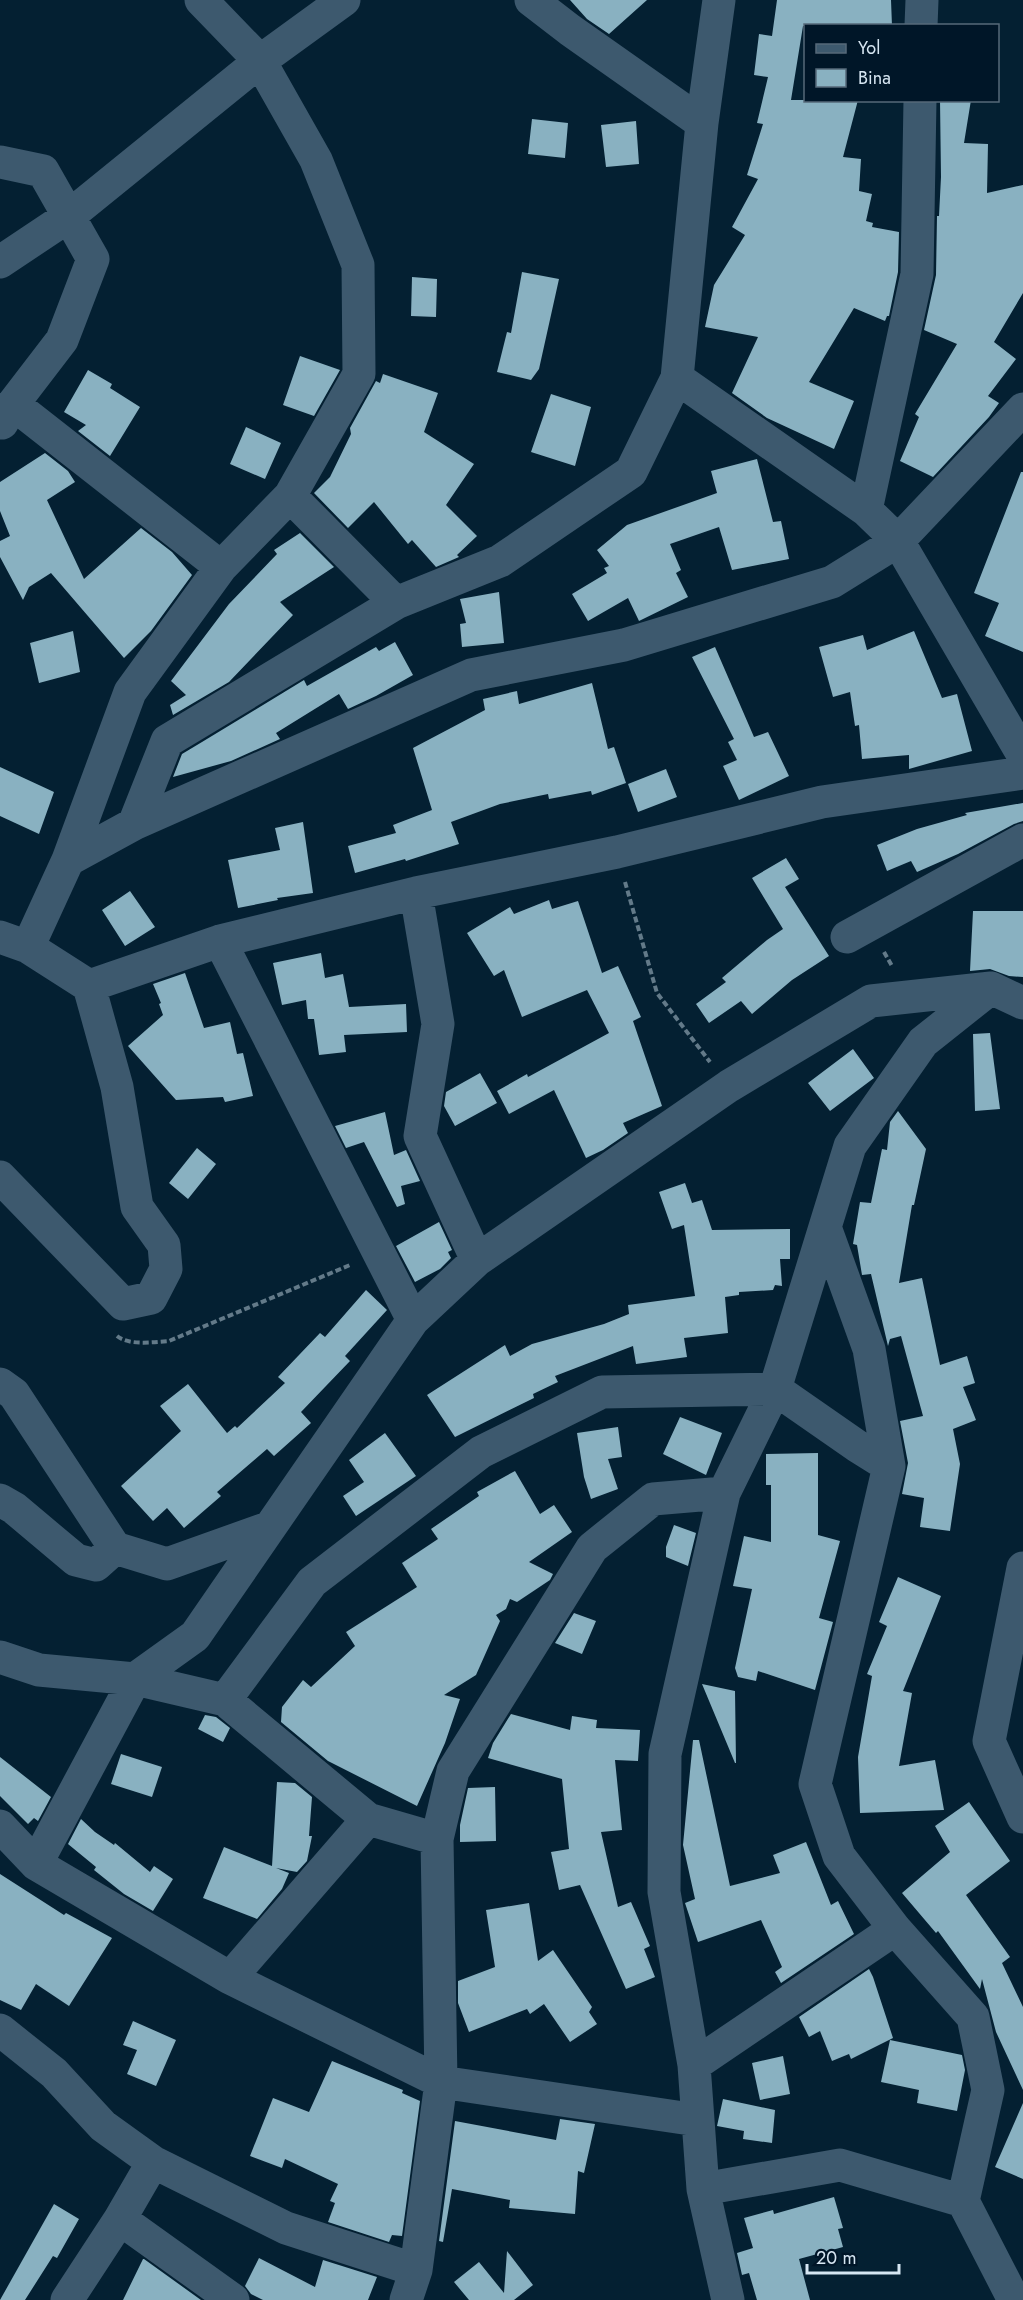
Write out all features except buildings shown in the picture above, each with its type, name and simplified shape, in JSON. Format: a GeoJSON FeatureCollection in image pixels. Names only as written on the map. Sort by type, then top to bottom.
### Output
{"type":"FeatureCollection","features":[{"type":"Feature","properties":{"kind":"street"},"geometry":{"type":"LineString","coordinates":[[0,1177],[123,1304],[151,1298],[166,1269],[164,1245],[137,1207],[117,1087],[89,986],[14,942],[68,860],[130,692],[221,567],[290,496],[359,374],[357,265],[316,160],[260,62],[201,0]]}},
{"type":"Feature","properties":{"kind":"street"},"geometry":{"type":"LineString","coordinates":[[0,262],[69,216],[260,62],[344,0]]}},
{"type":"Feature","properties":{"kind":"street"},"geometry":{"type":"LineString","coordinates":[[531,0],[702,123]]}},
{"type":"Feature","properties":{"kind":"street"},"geometry":{"type":"LineString","coordinates":[[134,824],[168,741],[396,603],[500,561],[631,472],[677,378],[702,123],[719,0]]}},
{"type":"Feature","properties":{"kind":"street"},"geometry":{"type":"LineString","coordinates":[[921,24],[922,0]]}},
{"type":"Feature","properties":{"kind":"street"},"geometry":{"type":"LineString","coordinates":[[866,510],[917,274],[920,102]]}},
{"type":"Feature","properties":{"kind":"street"},"geometry":{"type":"LineString","coordinates":[[0,162],[43,171],[93,259],[62,340],[4,415],[221,567]]}},
{"type":"Feature","properties":{"kind":"street"},"geometry":{"type":"LineString","coordinates":[[677,378],[866,510],[898,541],[1023,755]]}},
{"type":"Feature","properties":{"kind":"street"},"geometry":{"type":"LineString","coordinates":[[68,860],[134,824],[471,675],[624,645],[832,582],[898,541],[1023,409]]}},
{"type":"Feature","properties":{"kind":"street"},"geometry":{"type":"LineString","coordinates":[[290,496],[396,603]]}},
{"type":"Feature","properties":{"kind":"street"},"geometry":{"type":"LineString","coordinates":[[89,986],[220,941],[416,893],[617,852],[822,802],[1023,773]]}},
{"type":"Feature","properties":{"kind":"street"},"geometry":{"type":"LineString","coordinates":[[858,931],[1023,840]]}},
{"type":"Feature","properties":{"kind":"street"},"geometry":{"type":"LineString","coordinates":[[416,893],[438,1024],[420,1136],[477,1260]]}},
{"type":"Feature","properties":{"kind":"street"},"geometry":{"type":"LineString","coordinates":[[220,941],[413,1320]]}},
{"type":"Feature","properties":{"kind":"street"},"geometry":{"type":"LineString","coordinates":[[728,2300],[703,2189],[694,2065],[664,1892],[665,1754],[724,1493],[775,1389],[850,1146],[923,1042],[992,988]]}},
{"type":"Feature","properties":{"kind":"street"},"geometry":{"type":"LineString","coordinates":[[36,1864],[135,1679],[195,1636],[413,1320],[477,1260],[729,1086],[871,1001],[992,988],[1023,1003]]}},
{"type":"Feature","properties":{"kind":"street"},"geometry":{"type":"LineString","coordinates":[[825,1227],[869,1349],[889,1466],[815,1784],[839,1856],[895,1929],[973,2017],[988,2090],[963,2201],[1014,2300]]}},
{"type":"Feature","properties":{"kind":"street"},"geometry":{"type":"LineString","coordinates":[[0,1384],[14,1394],[115,1548],[167,1564],[268,1528]]}},
{"type":"Feature","properties":{"kind":"street"},"geometry":{"type":"LineString","coordinates":[[225,1700],[312,1582],[481,1452],[602,1392],[775,1389],[889,1466]]}},
{"type":"Feature","properties":{"kind":"street"},"geometry":{"type":"LineString","coordinates":[[0,2030],[54,2073],[103,2126],[153,2162],[286,2228],[411,2285],[441,2082],[437,1839],[453,1771],[592,1548],[653,1499],[724,1493]]}},
{"type":"Feature","properties":{"kind":"street"},"geometry":{"type":"LineString","coordinates":[[0,1500],[14,1508],[76,1560],[96,1565],[115,1548]]}},
{"type":"Feature","properties":{"kind":"street"},"geometry":{"type":"LineString","coordinates":[[1023,1568],[989,1741],[1023,1817]]}},
{"type":"Feature","properties":{"kind":"street"},"geometry":{"type":"LineString","coordinates":[[0,1657],[39,1670],[135,1679],[225,1700],[368,1819],[437,1839]]}},
{"type":"Feature","properties":{"kind":"street"},"geometry":{"type":"LineString","coordinates":[[230,1978],[368,1819]]}},
{"type":"Feature","properties":{"kind":"street"},"geometry":{"type":"LineString","coordinates":[[0,1826],[36,1864],[230,1978],[441,2082],[697,2120]]}},
{"type":"Feature","properties":{"kind":"street"},"geometry":{"type":"LineString","coordinates":[[694,2065],[895,1929]]}},
{"type":"Feature","properties":{"kind":"street"},"geometry":{"type":"LineString","coordinates":[[67,2300],[120,2219],[153,2162]]}},
{"type":"Feature","properties":{"kind":"street"},"geometry":{"type":"LineString","coordinates":[[703,2189],[840,2165],[963,2201]]}},
{"type":"Feature","properties":{"kind":"street"},"geometry":{"type":"LineString","coordinates":[[120,2219],[233,2300]]}},
{"type":"Feature","properties":{"kind":"path"},"geometry":{"type":"LineString","coordinates":[[617,852],[657,993],[729,1086]]}},
{"type":"Feature","properties":{"kind":"path"},"geometry":{"type":"LineString","coordinates":[[858,931],[894,969],[871,1001]]}},
{"type":"Feature","properties":{"kind":"path"},"geometry":{"type":"LineString","coordinates":[[113,1332],[120,1339],[139,1342],[169,1341],[379,1253]]}}]}
